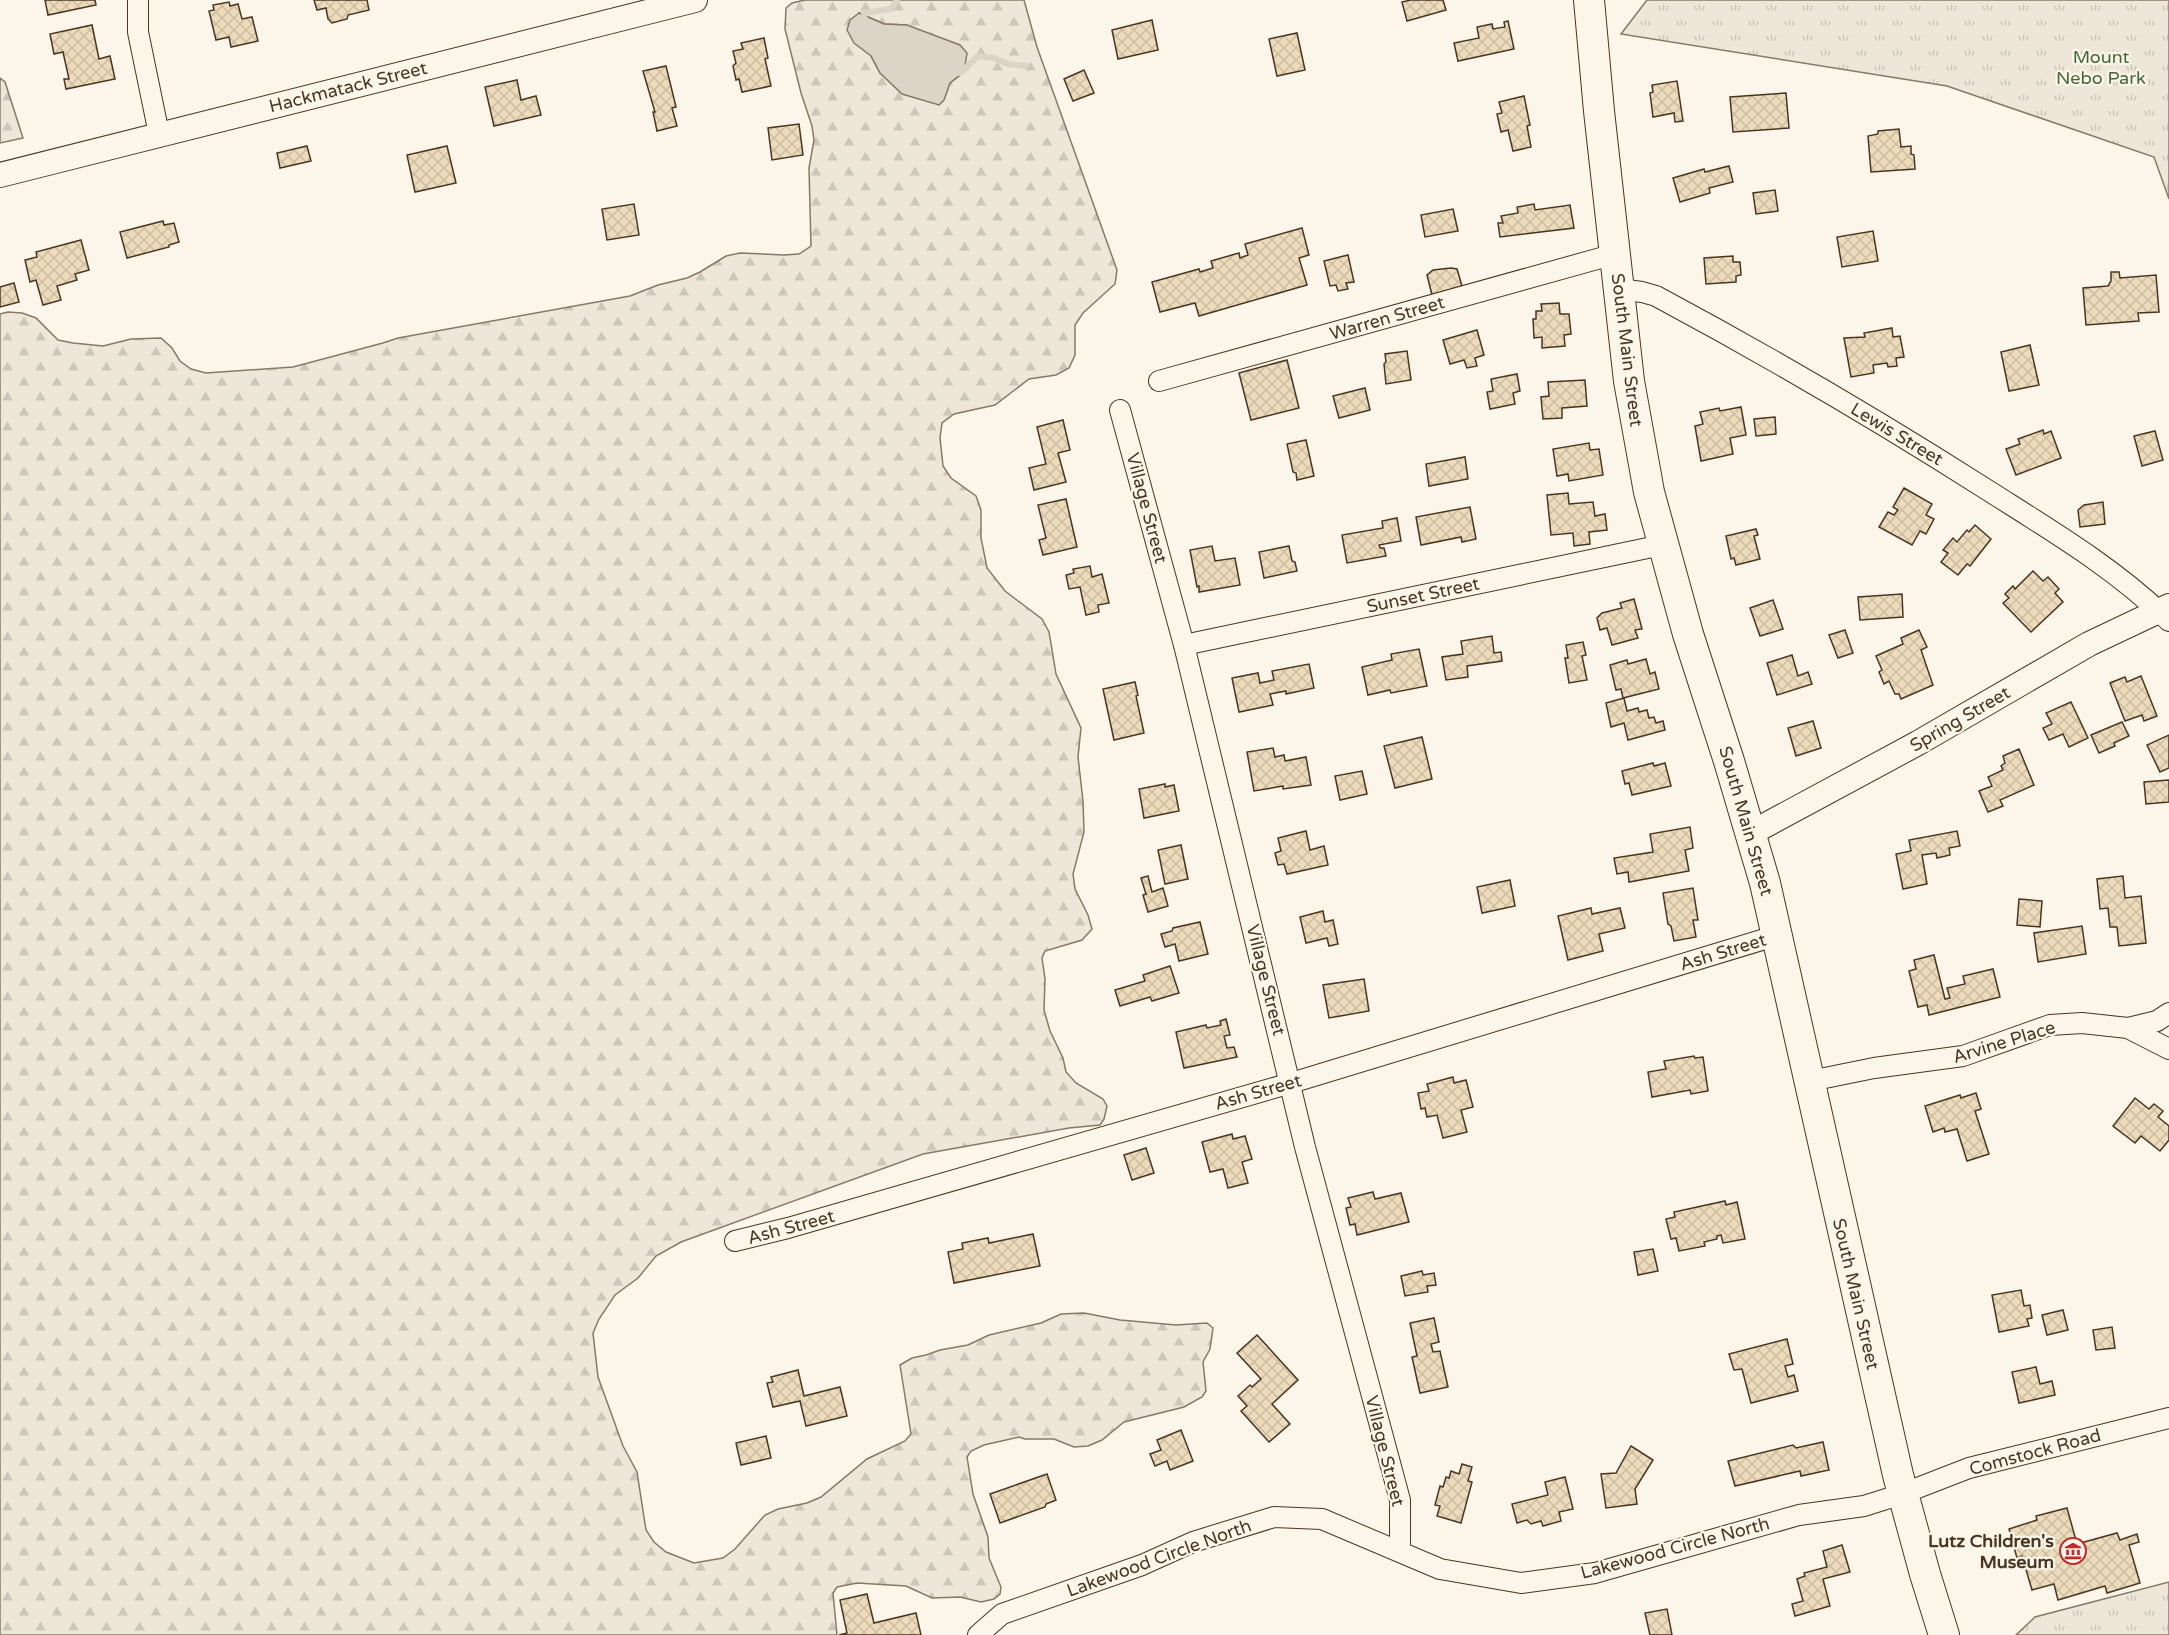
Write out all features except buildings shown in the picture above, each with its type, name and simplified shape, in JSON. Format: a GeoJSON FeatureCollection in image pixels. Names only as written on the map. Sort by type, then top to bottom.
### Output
{"type":"FeatureCollection","features":[{"type":"Feature","properties":{"kind":"main road","name":"South Main Street"},"geometry":{"type":"LineString","coordinates":[[1589,0],[1615,254],[1636,425],[1662,545],[1751,833],[1778,935],[1854,1288],[1902,1494],[1944,1635]]}},
{"type":"Feature","properties":{"kind":"street"},"geometry":{"type":"LineString","coordinates":[[138,0],[138,32],[159,134]]}},
{"type":"Feature","properties":{"kind":"street","name":"Hackmatack Street"},"geometry":{"type":"LineString","coordinates":[[0,174],[695,0]]}},
{"type":"Feature","properties":{"kind":"street","name":"Warren Street"},"geometry":{"type":"LineString","coordinates":[[1160,381],[1615,254]]}},
{"type":"Feature","properties":{"kind":"street","name":"Lewis Street"},"geometry":{"type":"LineString","coordinates":[[1619,289],[1656,296],[1905,438],[2074,545],[2165,613]]}},
{"type":"Feature","properties":{"kind":"street","name":"Village Street"},"geometry":{"type":"LineString","coordinates":[[1120,410],[1184,645],[1305,1147],[1400,1500],[1400,1551]]}},
{"type":"Feature","properties":{"kind":"street","name":"Sunset Street"},"geometry":{"type":"LineString","coordinates":[[1184,645],[1662,545]]}},
{"type":"Feature","properties":{"kind":"street","name":"Spring Street"},"geometry":{"type":"LineString","coordinates":[[1751,833],[1918,743],[2089,644],[2165,613]]}},
{"type":"Feature","properties":{"kind":"street","name":"Ash Street"},"geometry":{"type":"LineString","coordinates":[[735,1241],[788,1228],[1291,1083],[1778,935]]}},
{"type":"Feature","properties":{"kind":"street","name":"Arvine Place"},"geometry":{"type":"LineString","coordinates":[[1810,1081],[1874,1068],[1940,1061],[1963,1056],[2050,1025],[2082,1023],[2128,1028],[2157,1021],[2169,1013]]}},
{"type":"Feature","properties":{"kind":"street","name":"Arvine Place"},"geometry":{"type":"LineString","coordinates":[[2128,1028],[2169,1049]]}},
{"type":"Feature","properties":{"kind":"street","name":"Comstock Road"},"geometry":{"type":"LineString","coordinates":[[1902,1494],[1970,1468],[2169,1418]]}},
{"type":"Feature","properties":{"kind":"street","name":"Lakewood Circle North"},"geometry":{"type":"LineString","coordinates":[[978,1635],[1002,1614],[1142,1565],[1193,1542],[1274,1517],[1322,1519],[1440,1569],[1521,1583],[1595,1573],[1799,1515],[1864,1506],[1902,1494]]}},
{"type":"Feature","properties":{"kind":"green space"},"geometry":{"type":"Polygon","coordinates":[[[805,0],[1024,0],[1037,47],[1117,270],[1115,284],[1083,313],[1075,325],[1075,355],[1069,368],[1056,375],[1029,379],[995,405],[954,414],[942,423],[940,438],[943,466],[951,478],[976,496],[981,510],[981,538],[987,568],[1005,591],[1042,619],[1049,632],[1056,674],[1081,728],[1078,757],[1084,832],[1073,874],[1075,889],[1092,929],[1082,940],[1045,951],[1042,958],[1045,979],[1044,1010],[1050,1031],[1063,1058],[1066,1072],[1076,1083],[1103,1099],[1107,1106],[1100,1125],[1069,1128],[923,1154],[681,1242],[656,1256],[638,1278],[615,1295],[599,1319],[593,1333],[598,1377],[623,1446],[637,1472],[646,1530],[654,1542],[666,1552],[694,1563],[723,1558],[735,1549],[765,1515],[821,1497],[867,1459],[905,1441],[911,1434],[900,1365],[912,1358],[968,1345],[989,1335],[1041,1323],[1061,1314],[1084,1313],[1120,1320],[1176,1325],[1207,1323],[1213,1328],[1210,1349],[1203,1362],[1206,1391],[1202,1397],[1184,1407],[1124,1422],[1102,1440],[1088,1446],[1074,1447],[1054,1439],[1019,1437],[984,1445],[971,1451],[967,1457],[973,1494],[988,1537],[989,1558],[1001,1587],[1000,1594],[994,1599],[981,1602],[960,1597],[932,1598],[906,1586],[857,1583],[837,1587],[833,1593],[837,1635],[0,1635],[0,314],[22,313],[36,318],[58,340],[73,343],[103,346],[131,339],[161,338],[172,348],[180,361],[191,369],[206,373],[293,367],[398,338],[630,296],[658,285],[687,278],[726,256],[740,253],[799,254],[811,246],[809,168],[814,140],[785,29],[786,8],[792,3],[805,0]],[[859,13],[871,56],[880,73],[944,99],[950,83],[964,72],[907,25],[884,24],[859,13]]]}},
{"type":"Feature","properties":{"kind":"green space","name":"Mount Nebo Park"},"geometry":{"type":"Polygon","coordinates":[[[1647,0],[2169,0],[2169,199],[2154,157],[1947,86],[1621,34],[1647,0]]]}},
{"type":"Feature","properties":{"kind":"green space"},"geometry":{"type":"Polygon","coordinates":[[[0,78],[5,82],[23,138],[0,143],[0,78]]]}},
{"type":"Feature","properties":{"kind":"green space"},"geometry":{"type":"Polygon","coordinates":[[[2169,1582],[2169,1635],[2016,1635],[2035,1617],[2169,1582]]]}},
{"type":"Feature","properties":{"kind":"shaded area"},"geometry":{"type":"Polygon","coordinates":[[[859,13],[884,24],[907,25],[960,45],[967,53],[964,72],[950,83],[944,100],[939,105],[902,94],[880,73],[871,56],[854,43],[847,30],[850,20],[859,13]]]}},
{"type":"Feature","properties":{"kind":"waterway"},"geometry":{"type":"LineString","coordinates":[[865,22],[864,13],[891,9],[897,0]]}},
{"type":"Feature","properties":{"kind":"waterway"},"geometry":{"type":"LineString","coordinates":[[960,73],[978,56],[1026,66]]}},
{"type":"Feature","properties":{"kind":"place","name":"Lutz Children's Museum"},"geometry":{"type":"Point","coordinates":[2073,1551]}}]}
